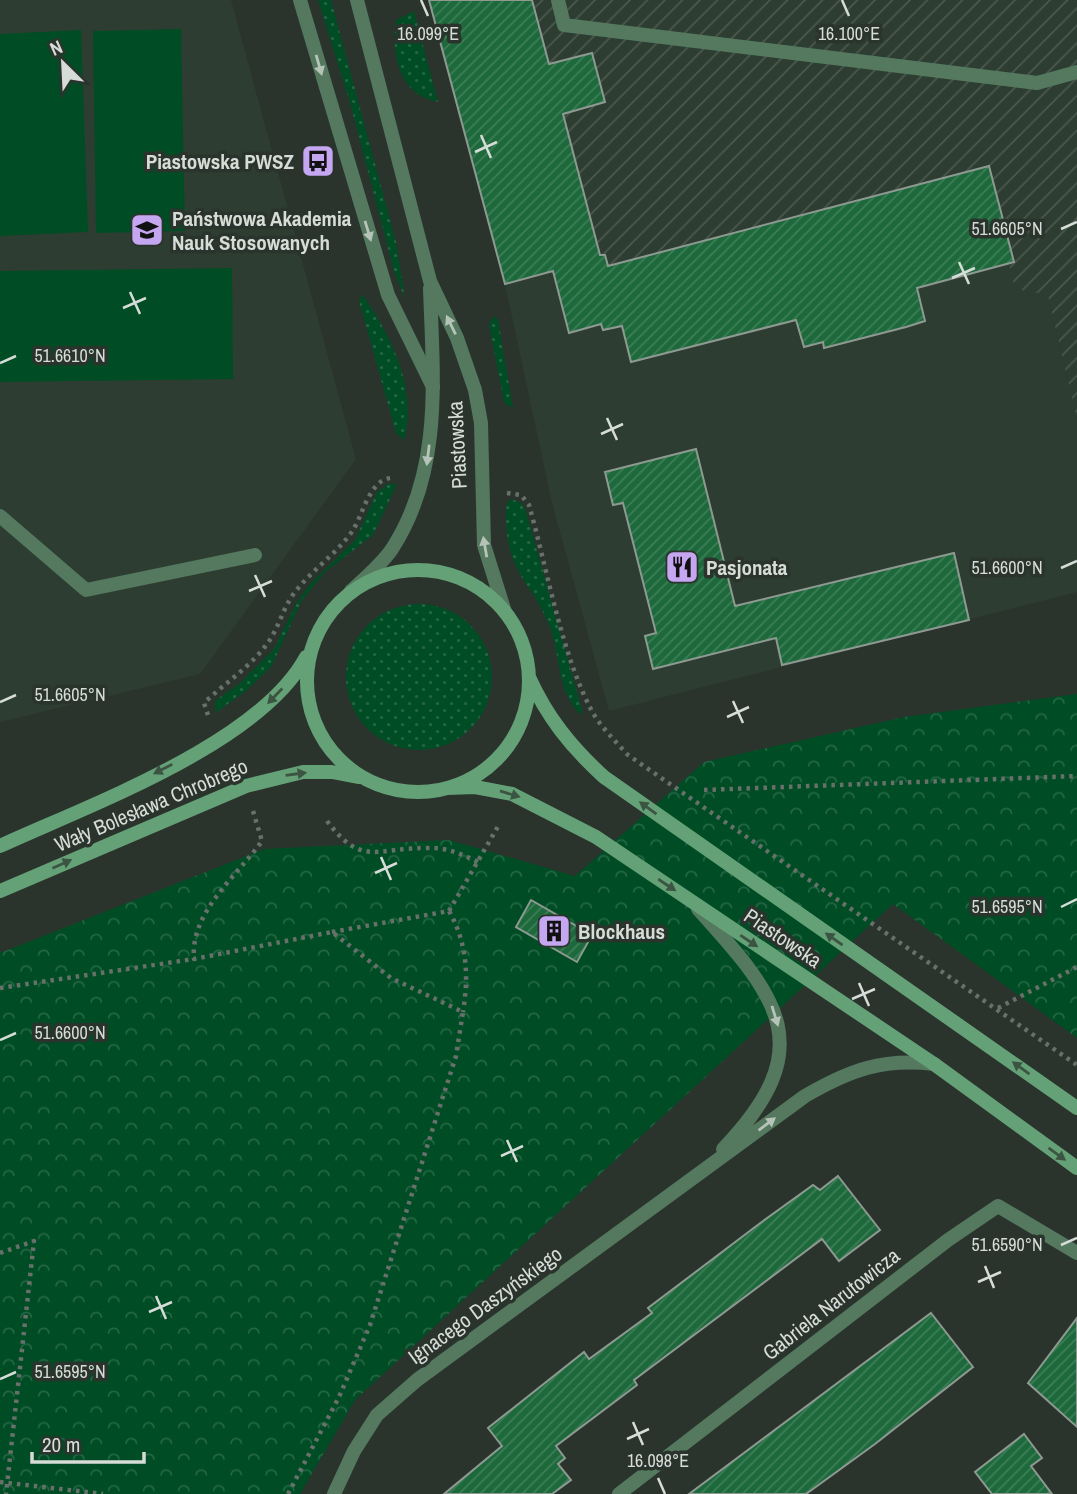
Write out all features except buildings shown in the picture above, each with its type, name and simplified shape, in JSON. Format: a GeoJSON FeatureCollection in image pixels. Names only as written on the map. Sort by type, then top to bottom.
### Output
{"type":"FeatureCollection","features":[{"type":"Feature","properties":{"kind":"main road"},"geometry":{"type":"LineString","coordinates":[[432,571],[473,585],[505,612],[523,645],[529,677],[524,712],[508,746],[474,776],[447,788],[417,790],[388,787],[363,777],[338,759],[320,734],[309,705],[306,675],[313,643],[328,614],[351,592],[390,573],[432,571]]}},
{"type":"Feature","properties":{"kind":"main road","name":"Wały Bolesława Chrobrego"},"geometry":{"type":"LineString","coordinates":[[0,846],[160,772],[231,733],[272,700],[300,667],[313,643]]}},
{"type":"Feature","properties":{"kind":"main road","name":"Piastowska"},"geometry":{"type":"LineString","coordinates":[[529,677],[559,731],[604,777],[1077,1108]]}},
{"type":"Feature","properties":{"kind":"main road","name":"Wały Bolesława Chrobrego"},"geometry":{"type":"LineString","coordinates":[[0,891],[246,786],[303,772],[332,772],[363,777]]}},
{"type":"Feature","properties":{"kind":"main road","name":"Piastowska"},"geometry":{"type":"LineString","coordinates":[[447,788],[494,789],[532,802],[596,837],[934,1064],[1077,1168]]}},
{"type":"Feature","properties":{"kind":"street"},"geometry":{"type":"LineString","coordinates":[[300,0],[388,295],[433,387]]}},
{"type":"Feature","properties":{"kind":"street","name":"Piastowska"},"geometry":{"type":"LineString","coordinates":[[357,0],[430,281],[457,338],[475,390],[481,423],[483,536],[489,568],[505,612]]}},
{"type":"Feature","properties":{"kind":"street"},"geometry":{"type":"LineString","coordinates":[[558,0],[564,25],[1037,83],[1077,72]]}},
{"type":"Feature","properties":{"kind":"street","name":"Piastowska"},"geometry":{"type":"LineString","coordinates":[[351,592],[391,550],[414,509],[427,467],[433,387],[430,281]]}},
{"type":"Feature","properties":{"kind":"street"},"geometry":{"type":"LineString","coordinates":[[0,516],[86,590],[255,555]]}},
{"type":"Feature","properties":{"kind":"street","name":"Ignacego Daszyńskiego"},"geometry":{"type":"LineString","coordinates":[[693,903],[753,973],[771,1004],[780,1034],[780,1056],[773,1084],[750,1121],[693,1180]]}},
{"type":"Feature","properties":{"kind":"street","name":"Ignacego Daszyńskiego"},"geometry":{"type":"LineString","coordinates":[[334,1494],[354,1451],[377,1415],[417,1380],[805,1096],[862,1068],[889,1062],[934,1064]]}},
{"type":"Feature","properties":{"kind":"street","name":"Gabriela Narutowicza"},"geometry":{"type":"LineString","coordinates":[[619,1494],[948,1241],[998,1206],[1077,1253]]}},
{"type":"Feature","properties":{"kind":"path"},"geometry":{"type":"LineString","coordinates":[[704,790],[1077,776]]}},
{"type":"Feature","properties":{"kind":"path"},"geometry":{"type":"LineString","coordinates":[[194,958],[194,936],[213,901],[262,841],[246,786]]}},
{"type":"Feature","properties":{"kind":"path"},"geometry":{"type":"LineString","coordinates":[[327,821],[343,842],[369,853],[425,848],[452,850],[478,862]]}},
{"type":"Feature","properties":{"kind":"path"},"geometry":{"type":"LineString","coordinates":[[0,989],[194,958],[449,911],[500,822]]}},
{"type":"Feature","properties":{"kind":"path"},"geometry":{"type":"LineString","coordinates":[[288,1494],[339,1397],[370,1325],[456,1056],[467,983],[460,930],[449,911]]}},
{"type":"Feature","properties":{"kind":"path"},"geometry":{"type":"LineString","coordinates":[[332,932],[391,978],[463,1012]]}},
{"type":"Feature","properties":{"kind":"path"},"geometry":{"type":"LineString","coordinates":[[998,1008],[1077,967]]}},
{"type":"Feature","properties":{"kind":"path"},"geometry":{"type":"LineString","coordinates":[[0,1253],[34,1241],[6,1494]]}},
{"type":"Feature","properties":{"kind":"path"},"geometry":{"type":"LineString","coordinates":[[0,1482],[103,1494]]}},
{"type":"Feature","properties":{"kind":"shaded area","name":"Państwowa Akademia Nauk Stosowanych"},"geometry":{"type":"Polygon","coordinates":[[[0,0],[231,0],[356,459],[200,674],[0,722],[0,0]]]}},
{"type":"Feature","properties":{"kind":"shaded area"},"geometry":{"type":"Polygon","coordinates":[[[429,0],[1077,0],[1077,419],[1047,292],[1027,294],[1013,282],[1009,264],[1014,262],[989,166],[608,266],[605,255],[601,255],[601,258],[505,284],[429,0]]]}},
{"type":"Feature","properties":{"kind":"shaded area"},"geometry":{"type":"Polygon","coordinates":[[[989,166],[1014,262],[1047,292],[1077,419],[1077,592],[609,711],[552,503],[505,284],[600,255],[605,255],[609,265],[989,166]]]}},
{"type":"Feature","properties":{"kind":"green space"},"geometry":{"type":"Polygon","coordinates":[[[318,0],[331,0],[396,242],[405,299],[394,271],[350,103],[318,0]]]}},
{"type":"Feature","properties":{"kind":"green space"},"geometry":{"type":"Polygon","coordinates":[[[414,11],[438,102],[414,91],[400,72],[395,47],[396,20],[414,11]]]}},
{"type":"Feature","properties":{"kind":"green space"},"geometry":{"type":"Polygon","coordinates":[[[181,29],[185,231],[96,233],[93,31],[181,29]]]}},
{"type":"Feature","properties":{"kind":"green space"},"geometry":{"type":"Polygon","coordinates":[[[81,30],[88,232],[0,236],[0,34],[81,30]]]}},
{"type":"Feature","properties":{"kind":"green space"},"geometry":{"type":"Polygon","coordinates":[[[232,268],[233,379],[0,382],[0,271],[232,268]]]}},
{"type":"Feature","properties":{"kind":"green space"},"geometry":{"type":"Polygon","coordinates":[[[362,294],[392,345],[405,382],[407,421],[404,440],[396,433],[359,301],[362,294]]]}},
{"type":"Feature","properties":{"kind":"green space"},"geometry":{"type":"Polygon","coordinates":[[[494,316],[498,320],[513,408],[504,403],[489,325],[494,316]]]}},
{"type":"Feature","properties":{"kind":"green space"},"geometry":{"type":"Polygon","coordinates":[[[388,484],[397,484],[373,535],[325,572],[302,600],[271,667],[246,691],[215,713],[215,701],[240,683],[274,649],[297,602],[310,584],[355,540],[377,492],[388,484]]]}},
{"type":"Feature","properties":{"kind":"green space"},"geometry":{"type":"Polygon","coordinates":[[[510,499],[520,502],[525,508],[582,710],[581,715],[563,683],[548,623],[511,553],[506,519],[510,499]]]}},
{"type":"Feature","properties":{"kind":"green space"},"geometry":{"type":"Polygon","coordinates":[[[419,604],[447,609],[471,625],[487,649],[492,677],[487,705],[471,729],[447,745],[419,750],[391,745],[367,729],[351,705],[346,677],[351,649],[367,625],[391,609],[419,604]]]}},
{"type":"Feature","properties":{"kind":"green space"},"geometry":{"type":"Polygon","coordinates":[[[1077,694],[1077,1038],[893,904],[355,1400],[300,1494],[0,1494],[0,953],[264,849],[449,840],[575,876],[704,762],[904,717],[1077,694]]]}},
{"type":"Feature","properties":{"kind":"place","name":"Piastowska PWSZ"},"geometry":{"type":"Point","coordinates":[318,161]}},
{"type":"Feature","properties":{"kind":"place","name":"Państwowa Akademia Nauk Stosowanych"},"geometry":{"type":"Point","coordinates":[147,230]}},
{"type":"Feature","properties":{"kind":"place","name":"Pasjonata"},"geometry":{"type":"Point","coordinates":[682,567]}},
{"type":"Feature","properties":{"kind":"place","name":"Blockhaus"},"geometry":{"type":"Point","coordinates":[554,931]}}]}
